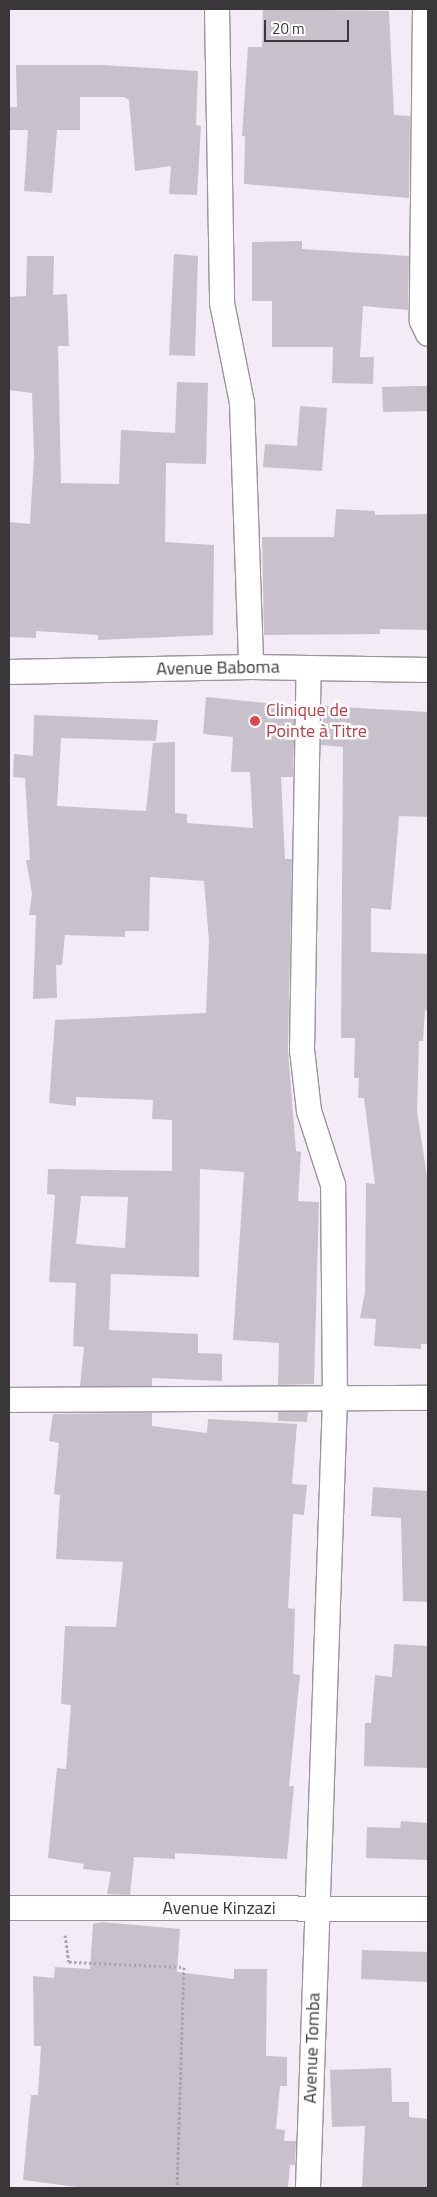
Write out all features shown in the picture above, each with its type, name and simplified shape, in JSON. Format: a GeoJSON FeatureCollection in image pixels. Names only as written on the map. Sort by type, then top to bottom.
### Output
{"type":"FeatureCollection","features":[{"type":"Feature","properties":{"kind":"street"},"geometry":{"type":"LineString","coordinates":[[217,9],[222,303],[242,403],[250,667]]}},
{"type":"Feature","properties":{"kind":"street"},"geometry":{"type":"LineString","coordinates":[[425,9],[422,321],[428,334]]}},
{"type":"Feature","properties":{"kind":"street","name":"Avenue Baboma"},"geometry":{"type":"LineString","coordinates":[[9,672],[250,667],[428,670]]}},
{"type":"Feature","properties":{"kind":"street","name":"Avenue Tomba"},"geometry":{"type":"LineString","coordinates":[[308,2188],[316,1907],[335,1401],[333,1186],[309,1111],[302,1050],[309,668]]}},
{"type":"Feature","properties":{"kind":"street"},"geometry":{"type":"LineString","coordinates":[[9,1400],[335,1401],[428,1398]]}},
{"type":"Feature","properties":{"kind":"street","name":"Avenue Kinzazi"},"geometry":{"type":"LineString","coordinates":[[9,1908],[316,1907],[428,1910]]}},
{"type":"Feature","properties":{"kind":"path"},"geometry":{"type":"LineString","coordinates":[[62,1909],[69,1962],[184,1967],[177,2188]]}},
{"type":"Feature","properties":{"kind":"building"},"geometry":{"type":"Polygon","coordinates":[[[263,9],[389,11],[394,115],[410,116],[409,198],[244,184],[245,136],[242,136],[248,47],[262,47],[263,9]]]}},
{"type":"Feature","properties":{"kind":"building"},"geometry":{"type":"Polygon","coordinates":[[[16,65],[103,65],[198,71],[196,125],[201,126],[197,195],[169,194],[171,166],[135,171],[129,100],[124,97],[80,97],[80,130],[57,130],[52,193],[24,191],[28,130],[9,130],[9,107],[17,107],[16,65]]]}},
{"type":"Feature","properties":{"kind":"building"},"geometry":{"type":"Polygon","coordinates":[[[302,241],[302,249],[409,256],[408,310],[363,306],[360,357],[374,357],[373,384],[332,383],[333,347],[272,347],[272,301],[252,301],[252,242],[302,241]]]}},
{"type":"Feature","properties":{"kind":"building"},"geometry":{"type":"Polygon","coordinates":[[[174,254],[198,256],[195,356],[169,355],[174,254]]]}},
{"type":"Feature","properties":{"kind":"building"},"geometry":{"type":"Polygon","coordinates":[[[27,256],[54,256],[53,295],[67,294],[69,346],[58,346],[61,483],[119,484],[121,430],[175,433],[177,382],[208,383],[206,464],[166,463],[165,542],[214,545],[213,635],[98,640],[98,635],[36,631],[36,638],[9,637],[9,522],[30,524],[34,456],[32,393],[9,390],[9,297],[26,296],[27,256]]]}},
{"type":"Feature","properties":{"kind":"building"},"geometry":{"type":"Polygon","coordinates":[[[428,386],[428,411],[383,412],[382,387],[428,386]]]}},
{"type":"Feature","properties":{"kind":"building"},"geometry":{"type":"Polygon","coordinates":[[[300,406],[327,408],[322,471],[263,467],[265,444],[297,446],[300,406]]]}},
{"type":"Feature","properties":{"kind":"building"},"geometry":{"type":"Polygon","coordinates":[[[336,509],[375,511],[375,515],[427,514],[428,630],[380,629],[380,634],[264,635],[262,537],[334,537],[336,509]]]}},
{"type":"Feature","properties":{"kind":"building"},"geometry":{"type":"Polygon","coordinates":[[[206,697],[295,706],[293,777],[281,777],[285,859],[292,859],[288,1050],[296,1151],[301,1152],[298,1201],[319,1202],[314,1384],[278,1385],[279,1343],[233,1340],[244,1172],[200,1169],[199,1277],[111,1274],[109,1330],[198,1334],[198,1353],[222,1354],[222,1381],[152,1378],[152,1386],[80,1386],[84,1347],[73,1346],[76,1283],[49,1282],[55,1195],[47,1194],[48,1169],[172,1171],[172,1120],[152,1119],[153,1100],[76,1097],[76,1106],[49,1103],[55,1020],[206,1013],[209,941],[204,881],[150,877],[149,931],[125,931],[125,937],[65,935],[62,965],[56,965],[57,998],[33,999],[36,915],[29,915],[32,893],[26,860],[30,860],[25,778],[13,777],[14,754],[33,756],[34,715],[158,720],[156,741],[61,738],[57,806],[146,811],[153,743],[175,742],[175,813],[187,814],[187,823],[253,828],[250,772],[231,772],[233,737],[203,734],[206,697]],[[81,1196],[76,1244],[125,1248],[128,1197],[81,1196]]]}},
{"type":"Feature","properties":{"kind":"building"},"geometry":{"type":"Polygon","coordinates":[[[324,706],[428,712],[428,817],[399,816],[391,910],[371,908],[371,952],[428,954],[428,1011],[425,1010],[423,1041],[419,1041],[417,1111],[428,1183],[428,1344],[421,1344],[421,1349],[374,1346],[376,1319],[360,1318],[365,1292],[366,1183],[375,1184],[364,1098],[358,1098],[359,1078],[354,1078],[355,1038],[341,1038],[343,747],[321,745],[324,706]]]}},
{"type":"Feature","properties":{"kind":"building"},"geometry":{"type":"Polygon","coordinates":[[[278,1412],[308,1412],[307,1422],[278,1421],[278,1412]]]}},
{"type":"Feature","properties":{"kind":"building"},"geometry":{"type":"Polygon","coordinates":[[[152,1413],[152,1426],[207,1433],[208,1419],[297,1424],[292,1484],[307,1485],[304,1515],[293,1514],[288,1608],[295,1609],[293,1674],[300,1675],[289,1786],[294,1786],[287,1859],[175,1853],[175,1859],[134,1857],[130,1895],[107,1894],[111,1872],[83,1869],[84,1864],[48,1858],[57,1768],[66,1769],[71,1705],[61,1704],[65,1626],[116,1627],[123,1562],[56,1559],[60,1495],[54,1494],[59,1443],[49,1441],[53,1414],[152,1413]]]}},
{"type":"Feature","properties":{"kind":"building"},"geometry":{"type":"Polygon","coordinates":[[[373,1487],[428,1491],[428,1602],[403,1601],[401,1518],[371,1516],[373,1487]]]}},
{"type":"Feature","properties":{"kind":"building"},"geometry":{"type":"Polygon","coordinates":[[[394,1644],[428,1646],[428,1768],[364,1766],[365,1723],[371,1723],[375,1675],[392,1677],[394,1644]]]}},
{"type":"Feature","properties":{"kind":"building"},"geometry":{"type":"Polygon","coordinates":[[[401,1821],[428,1823],[428,1860],[366,1858],[367,1827],[400,1828],[401,1821]]]}},
{"type":"Feature","properties":{"kind":"building"},"geometry":{"type":"Polygon","coordinates":[[[102,1922],[180,1929],[177,1972],[234,1979],[234,1969],[267,1969],[266,2056],[287,2057],[287,2086],[280,2086],[276,2129],[285,2130],[284,2141],[296,2141],[295,2165],[290,2165],[288,2188],[84,2188],[23,2180],[31,2095],[38,2095],[41,2046],[34,2046],[33,1976],[54,1978],[55,1967],[90,1969],[93,1924],[102,1922]]]}},
{"type":"Feature","properties":{"kind":"building"},"geometry":{"type":"Polygon","coordinates":[[[362,1950],[428,1952],[428,1982],[361,1979],[362,1950]]]}},
{"type":"Feature","properties":{"kind":"building"},"geometry":{"type":"Polygon","coordinates":[[[391,2068],[392,2102],[409,2102],[409,2117],[428,2119],[428,2188],[362,2188],[365,2126],[332,2127],[330,2070],[391,2068]]]}},
{"type":"Feature","properties":{"kind":"place","name":"Clinique de Pointe à Titre"},"geometry":{"type":"Point","coordinates":[255,721]}}]}
